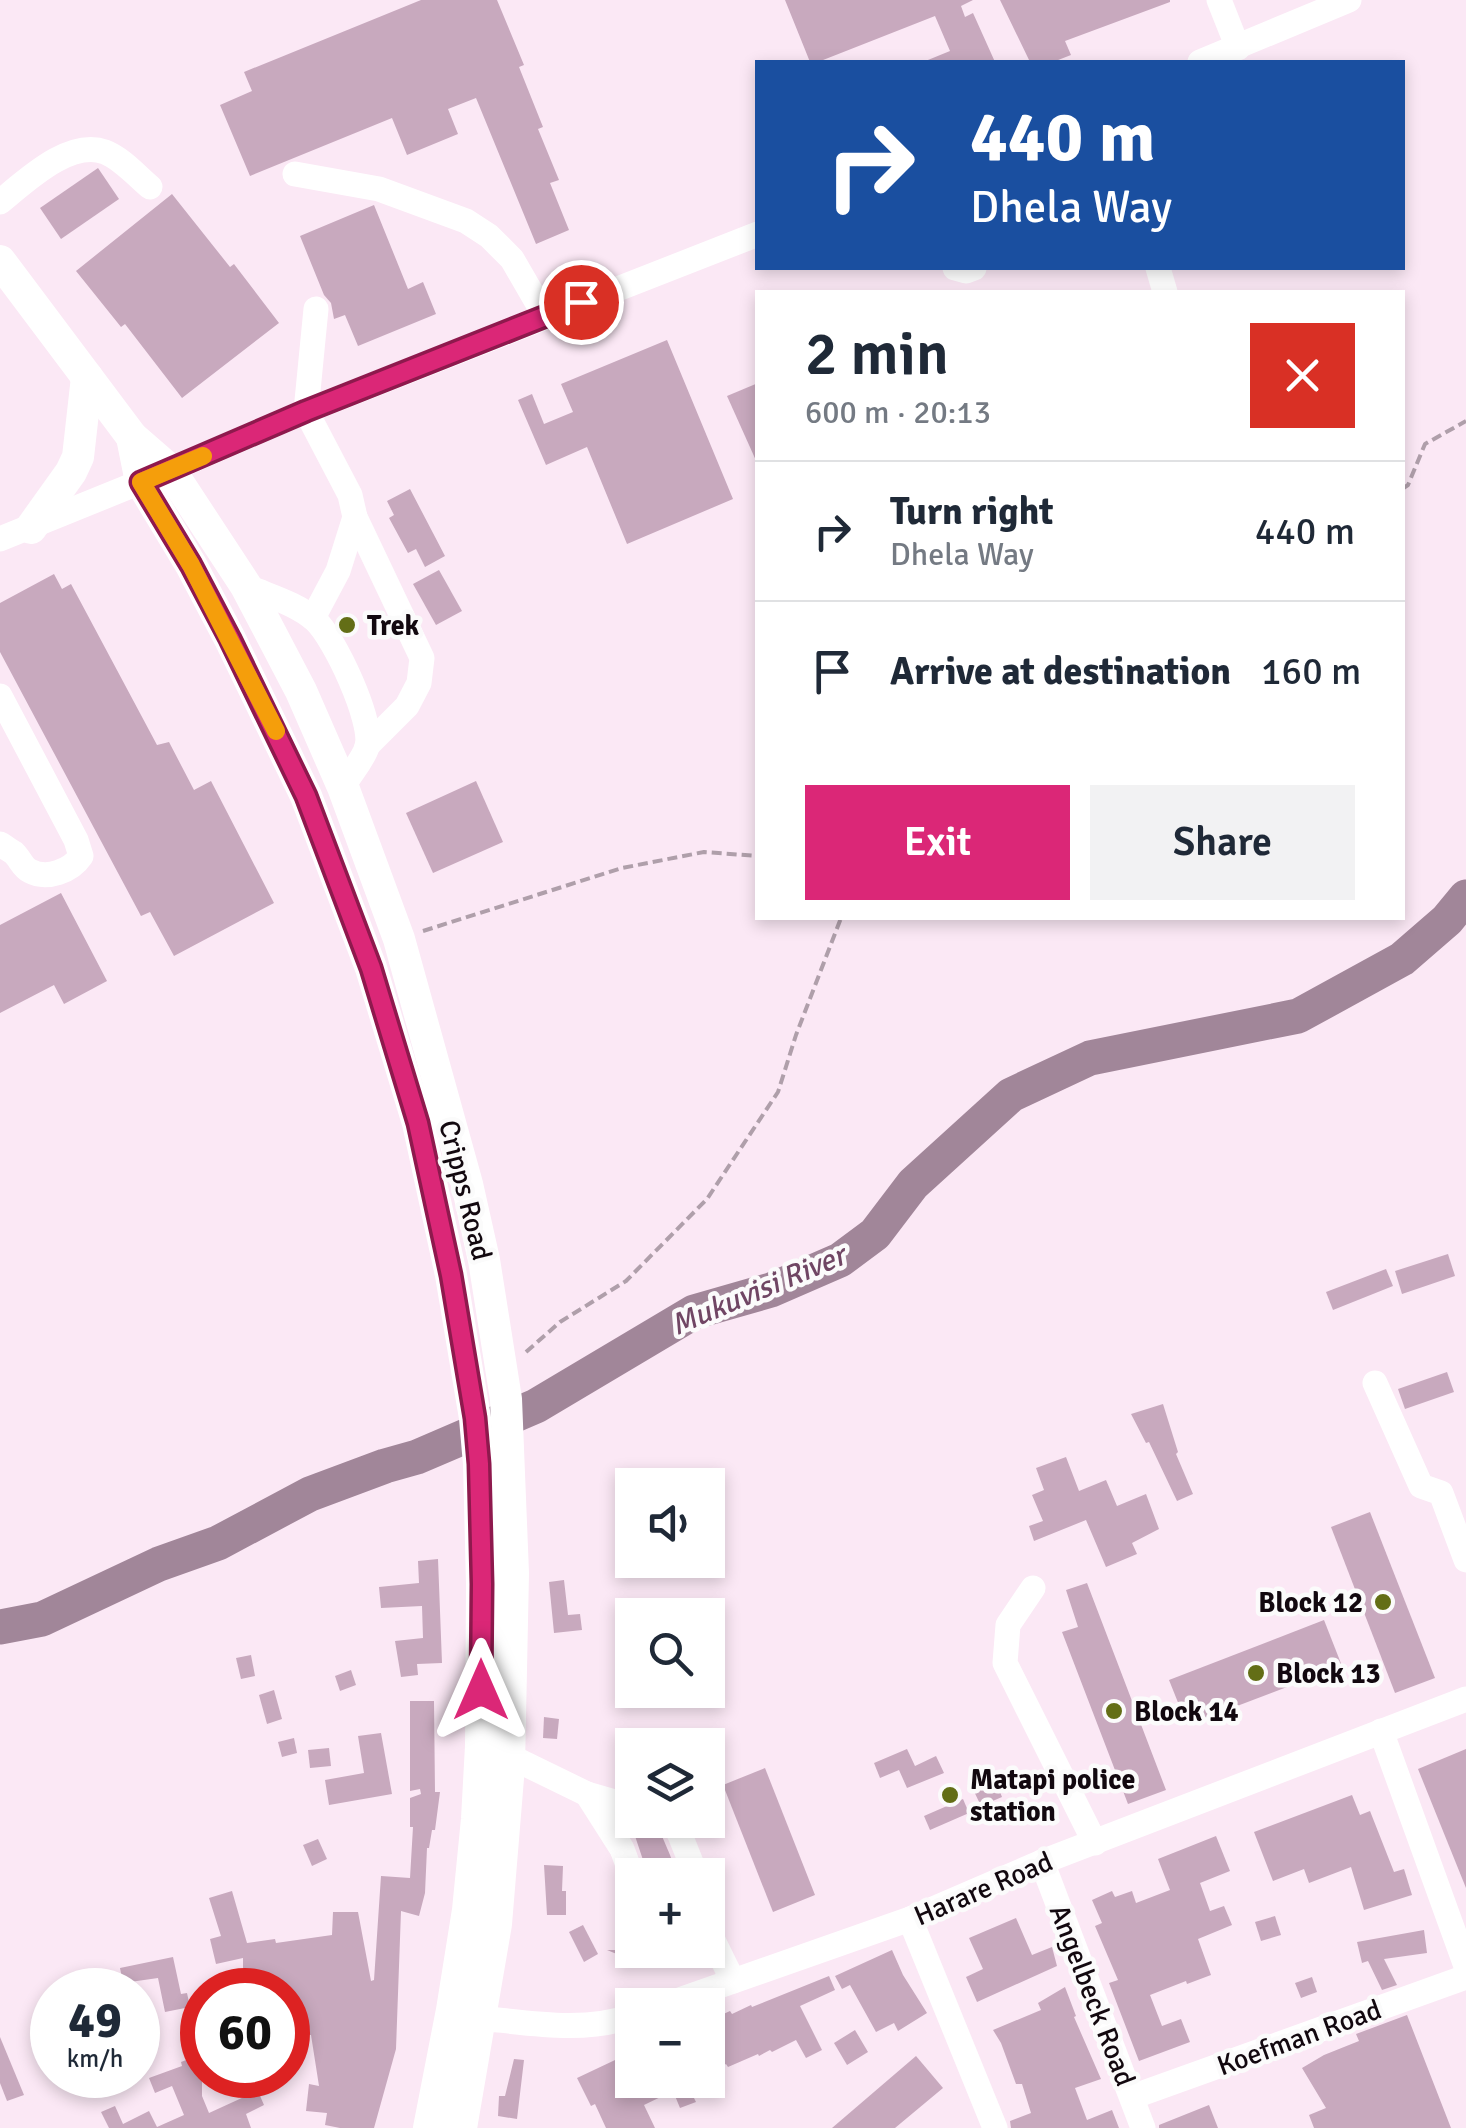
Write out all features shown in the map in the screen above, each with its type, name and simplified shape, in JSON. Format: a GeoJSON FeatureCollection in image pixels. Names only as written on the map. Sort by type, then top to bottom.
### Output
{"type":"FeatureCollection","features":[{"type":"Feature","properties":{"kind":"main road","name":"Cripps Road"},"geometry":{"type":"LineString","coordinates":[[0,260],[132,437],[156,476],[246,586],[301,691],[343,787],[399,939],[467,1184],[505,1385],[482,1584],[480,1764],[468,1910],[466,2014]]}},
{"type":"Feature","properties":{"kind":"main road"},"geometry":{"type":"LineString","coordinates":[[31,528],[78,457],[87,377]]}},
{"type":"Feature","properties":{"kind":"main road","name":"Cripps Road"},"geometry":{"type":"LineString","coordinates":[[156,476],[191,565],[306,796],[371,968],[418,1123],[451,1275],[475,1418],[494,1458],[513,1573],[509,1756],[496,1924],[466,2014]]}},
{"type":"Feature","properties":{"kind":"main road"},"geometry":{"type":"LineString","coordinates":[[429,2128],[466,2014]]}},
{"type":"Feature","properties":{"kind":"main road"},"geometry":{"type":"LineString","coordinates":[[461,2128],[466,2014]]}},
{"type":"Feature","properties":{"kind":"street"},"geometry":{"type":"LineString","coordinates":[[1220,0],[1238,48]]}},
{"type":"Feature","properties":{"kind":"street"},"geometry":{"type":"LineString","coordinates":[[1205,60],[1349,0]]}},
{"type":"Feature","properties":{"kind":"street"},"geometry":{"type":"LineString","coordinates":[[0,202],[71,152],[89,149],[108,153],[150,187]]}},
{"type":"Feature","properties":{"kind":"street"},"geometry":{"type":"LineString","coordinates":[[295,174],[379,188],[466,221],[512,258],[546,316]]}},
{"type":"Feature","properties":{"kind":"street"},"geometry":{"type":"LineString","coordinates":[[0,539],[306,411],[755,235]]}},
{"type":"Feature","properties":{"kind":"street"},"geometry":{"type":"LineString","coordinates":[[316,309],[306,411],[350,495],[355,517],[422,658],[419,684],[408,706],[367,746],[343,787]]}},
{"type":"Feature","properties":{"kind":"street"},"geometry":{"type":"LineString","coordinates":[[313,618],[338,572],[355,517]]}},
{"type":"Feature","properties":{"kind":"street"},"geometry":{"type":"LineString","coordinates":[[246,586],[297,608],[328,634],[363,710],[367,746]]}},
{"type":"Feature","properties":{"kind":"street"},"geometry":{"type":"LineString","coordinates":[[0,696],[76,840],[80,856],[73,866],[43,875],[28,870],[0,844]]}},
{"type":"Feature","properties":{"kind":"street"},"geometry":{"type":"LineString","coordinates":[[1375,1383],[1421,1486],[1441,1494],[1466,1560]]}},
{"type":"Feature","properties":{"kind":"street"},"geometry":{"type":"LineString","coordinates":[[1033,1588],[1008,1625],[1005,1663],[1095,1843]]}},
{"type":"Feature","properties":{"kind":"street","name":"Harare Road"},"geometry":{"type":"LineString","coordinates":[[713,1988],[910,1919],[1042,1862],[1466,1699]]}},
{"type":"Feature","properties":{"kind":"street"},"geometry":{"type":"LineString","coordinates":[[1381,1730],[1466,1966]]}},
{"type":"Feature","properties":{"kind":"street"},"geometry":{"type":"LineString","coordinates":[[509,1756],[587,1794],[615,1802]]}},
{"type":"Feature","properties":{"kind":"street"},"geometry":{"type":"LineString","coordinates":[[587,1794],[625,1858]]}},
{"type":"Feature","properties":{"kind":"street","name":"Angelbeck Road"},"geometry":{"type":"LineString","coordinates":[[1042,1862],[1142,2128]]}},
{"type":"Feature","properties":{"kind":"street"},"geometry":{"type":"LineString","coordinates":[[910,1919],[995,2128]]}},
{"type":"Feature","properties":{"kind":"street"},"geometry":{"type":"LineString","coordinates":[[725,1965],[733,1981]]}},
{"type":"Feature","properties":{"kind":"street","name":"Koefman Road"},"geometry":{"type":"LineString","coordinates":[[1132,2097],[1466,1977]]}},
{"type":"Feature","properties":{"kind":"street"},"geometry":{"type":"LineString","coordinates":[[466,2014],[576,2026],[615,2022]]}},
{"type":"Feature","properties":{"kind":"path"},"geometry":{"type":"LineString","coordinates":[[1405,487],[1425,444],[1466,421]]}},
{"type":"Feature","properties":{"kind":"path"},"geometry":{"type":"LineString","coordinates":[[399,939],[622,868],[704,852],[755,856]]}},
{"type":"Feature","properties":{"kind":"path"},"geometry":{"type":"LineString","coordinates":[[505,1385],[560,1322],[626,1281],[708,1199],[778,1092],[840,920]]}},
{"type":"Feature","properties":{"kind":"building"},"geometry":{"type":"Polygon","coordinates":[[[421,0],[497,0],[524,65],[519,67],[559,180],[550,183],[569,230],[536,244],[476,98],[448,109],[458,134],[407,155],[392,118],[250,176],[220,105],[252,91],[244,72],[421,0]]]}},
{"type":"Feature","properties":{"kind":"building"},"geometry":{"type":"Polygon","coordinates":[[[785,0],[973,0],[961,6],[965,17],[973,13],[994,60],[928,60],[950,51],[935,16],[823,60],[809,60],[785,0]]]}},
{"type":"Feature","properties":{"kind":"building"},"geometry":{"type":"Polygon","coordinates":[[[1000,0],[1170,0],[1065,41],[1071,55],[1058,60],[1029,60],[1000,0]]]}},
{"type":"Feature","properties":{"kind":"building"},"geometry":{"type":"Polygon","coordinates":[[[98,168],[119,199],[61,239],[40,208],[98,168]]]}},
{"type":"Feature","properties":{"kind":"building"},"geometry":{"type":"Polygon","coordinates":[[[172,194],[230,267],[234,264],[279,323],[182,398],[125,324],[121,327],[76,271],[172,194]]]}},
{"type":"Feature","properties":{"kind":"building"},"geometry":{"type":"Polygon","coordinates":[[[374,205],[408,289],[423,282],[436,314],[358,346],[345,315],[334,319],[331,303],[300,236],[374,205]]]}},
{"type":"Feature","properties":{"kind":"building"},"geometry":{"type":"Polygon","coordinates":[[[667,340],[733,499],[627,544],[587,447],[546,465],[518,400],[532,394],[544,424],[573,412],[561,384],[667,340]]]}},
{"type":"Feature","properties":{"kind":"building"},"geometry":{"type":"Polygon","coordinates":[[[755,384],[755,458],[727,396],[755,384]]]}},
{"type":"Feature","properties":{"kind":"building"},"geometry":{"type":"Polygon","coordinates":[[[410,489],[445,556],[425,567],[416,549],[408,553],[389,518],[394,515],[387,501],[410,489]]]}},
{"type":"Feature","properties":{"kind":"building"},"geometry":{"type":"Polygon","coordinates":[[[439,570],[462,611],[436,625],[413,584],[439,570]]]}},
{"type":"Feature","properties":{"kind":"building"},"geometry":{"type":"Polygon","coordinates":[[[54,574],[62,589],[71,584],[157,745],[169,742],[194,790],[211,781],[274,903],[174,956],[150,912],[141,916],[0,652],[0,603],[54,574]]]}},
{"type":"Feature","properties":{"kind":"building"},"geometry":{"type":"Polygon","coordinates":[[[476,781],[503,842],[433,873],[406,813],[476,781]]]}},
{"type":"Feature","properties":{"kind":"building"},"geometry":{"type":"Polygon","coordinates":[[[61,893],[107,981],[64,1004],[54,985],[0,1013],[0,925],[61,893]]]}},
{"type":"Feature","properties":{"kind":"building"},"geometry":{"type":"Polygon","coordinates":[[[1448,1254],[1455,1276],[1402,1294],[1395,1271],[1448,1254]]]}},
{"type":"Feature","properties":{"kind":"building"},"geometry":{"type":"Polygon","coordinates":[[[1386,1269],[1393,1286],[1333,1310],[1326,1292],[1386,1269]]]}},
{"type":"Feature","properties":{"kind":"building"},"geometry":{"type":"Polygon","coordinates":[[[1447,1372],[1454,1392],[1405,1409],[1398,1389],[1447,1372]]]}},
{"type":"Feature","properties":{"kind":"building"},"geometry":{"type":"Polygon","coordinates":[[[1163,1404],[1176,1454],[1193,1494],[1177,1501],[1131,1414],[1163,1404]]]}},
{"type":"Feature","properties":{"kind":"building"},"geometry":{"type":"Polygon","coordinates":[[[1066,1457],[1079,1491],[1106,1480],[1117,1506],[1146,1494],[1159,1529],[1132,1543],[1137,1554],[1106,1567],[1086,1520],[1034,1541],[1029,1526],[1043,1521],[1032,1495],[1044,1490],[1036,1468],[1066,1457]]]}},
{"type":"Feature","properties":{"kind":"building","name":"Block 12"},"geometry":{"type":"Polygon","coordinates":[[[1370,1512],[1435,1678],[1395,1693],[1331,1527],[1370,1512]]]}},
{"type":"Feature","properties":{"kind":"building"},"geometry":{"type":"Polygon","coordinates":[[[438,1559],[442,1663],[417,1664],[418,1675],[401,1677],[395,1641],[423,1638],[422,1606],[381,1608],[379,1587],[419,1583],[418,1561],[438,1559]]]}},
{"type":"Feature","properties":{"kind":"building"},"geometry":{"type":"Polygon","coordinates":[[[564,1580],[568,1615],[580,1614],[582,1630],[554,1633],[549,1582],[564,1580]]]}},
{"type":"Feature","properties":{"kind":"building","name":"Block 14"},"geometry":{"type":"Polygon","coordinates":[[[1087,1583],[1166,1790],[1128,1804],[1062,1632],[1078,1627],[1066,1590],[1087,1583]]]}},
{"type":"Feature","properties":{"kind":"building","name":"Block 13"},"geometry":{"type":"Polygon","coordinates":[[[1324,1620],[1342,1666],[1187,1725],[1169,1680],[1324,1620]]]}},
{"type":"Feature","properties":{"kind":"building"},"geometry":{"type":"Polygon","coordinates":[[[251,1655],[255,1676],[241,1679],[236,1658],[251,1655]]]}},
{"type":"Feature","properties":{"kind":"building"},"geometry":{"type":"Polygon","coordinates":[[[351,1670],[356,1685],[340,1691],[335,1676],[351,1670]]]}},
{"type":"Feature","properties":{"kind":"building"},"geometry":{"type":"Polygon","coordinates":[[[274,1690],[282,1719],[267,1724],[259,1695],[274,1690]]]}},
{"type":"Feature","properties":{"kind":"building"},"geometry":{"type":"Polygon","coordinates":[[[410,1701],[434,1701],[435,1792],[440,1792],[435,1830],[427,1848],[425,1893],[419,1916],[401,1911],[396,2049],[374,2128],[325,2125],[327,2113],[306,2111],[310,2084],[319,2086],[310,2035],[310,1968],[243,1968],[243,1958],[216,1964],[210,1939],[221,1936],[209,1898],[232,1891],[247,1943],[332,1935],[333,1912],[358,1912],[371,1981],[374,1980],[381,1876],[410,1878],[410,1798],[421,1794],[420,1789],[410,1791],[410,1701]]]}},
{"type":"Feature","properties":{"kind":"building"},"geometry":{"type":"Polygon","coordinates":[[[544,1717],[559,1719],[557,1739],[543,1738],[544,1717]]]}},
{"type":"Feature","properties":{"kind":"building"},"geometry":{"type":"Polygon","coordinates":[[[381,1733],[392,1794],[329,1805],[325,1780],[364,1773],[358,1736],[381,1733]]]}},
{"type":"Feature","properties":{"kind":"building"},"geometry":{"type":"Polygon","coordinates":[[[294,1738],[297,1753],[282,1757],[278,1742],[294,1738]]]}},
{"type":"Feature","properties":{"kind":"building"},"geometry":{"type":"Polygon","coordinates":[[[329,1748],[331,1766],[310,1768],[308,1750],[329,1748]]]}},
{"type":"Feature","properties":{"kind":"building"},"geometry":{"type":"Polygon","coordinates":[[[907,1749],[915,1766],[936,1756],[944,1773],[907,1788],[899,1770],[880,1778],[874,1763],[907,1749]]]}},
{"type":"Feature","properties":{"kind":"building"},"geometry":{"type":"Polygon","coordinates":[[[1466,1749],[1466,1888],[1418,1769],[1466,1749]]]}},
{"type":"Feature","properties":{"kind":"building"},"geometry":{"type":"Polygon","coordinates":[[[765,1768],[815,1895],[773,1912],[725,1784],[765,1768]]]}},
{"type":"Feature","properties":{"kind":"building"},"geometry":{"type":"Polygon","coordinates":[[[984,1777],[989,1787],[997,1784],[1002,1797],[981,1806],[970,1783],[984,1777]]]}},
{"type":"Feature","properties":{"kind":"building"},"geometry":{"type":"Polygon","coordinates":[[[1352,1795],[1360,1815],[1370,1811],[1394,1872],[1404,1869],[1412,1895],[1364,1910],[1351,1867],[1309,1883],[1304,1869],[1273,1881],[1254,1832],[1352,1795]]]}},
{"type":"Feature","properties":{"kind":"building"},"geometry":{"type":"Polygon","coordinates":[[[963,1799],[969,1813],[930,1830],[924,1816],[963,1799]]]}},
{"type":"Feature","properties":{"kind":"building"},"geometry":{"type":"Polygon","coordinates":[[[1216,1836],[1230,1871],[1200,1883],[1210,1911],[1224,1906],[1232,1925],[1198,1939],[1211,1975],[1150,1995],[1162,2026],[1181,2019],[1190,2042],[1139,2061],[1109,1983],[1118,1980],[1095,1926],[1102,1923],[1092,1900],[1112,1891],[1115,1897],[1132,1891],[1136,1903],[1170,1890],[1158,1859],[1216,1836]]]}},
{"type":"Feature","properties":{"kind":"building"},"geometry":{"type":"Polygon","coordinates":[[[636,1838],[663,1838],[671,1858],[642,1858],[636,1838]]]}},
{"type":"Feature","properties":{"kind":"building"},"geometry":{"type":"Polygon","coordinates":[[[318,1839],[327,1859],[312,1866],[303,1845],[318,1839]]]}},
{"type":"Feature","properties":{"kind":"building"},"geometry":{"type":"Polygon","coordinates":[[[544,1865],[563,1866],[566,1915],[547,1915],[544,1865]]]}},
{"type":"Feature","properties":{"kind":"building"},"geometry":{"type":"Polygon","coordinates":[[[1275,1916],[1281,1935],[1261,1941],[1255,1922],[1275,1916]]]}},
{"type":"Feature","properties":{"kind":"building"},"geometry":{"type":"Polygon","coordinates":[[[1016,1918],[1032,1955],[1052,1947],[1057,1966],[977,2002],[966,1977],[983,1969],[969,1938],[1016,1918]]]}},
{"type":"Feature","properties":{"kind":"building"},"geometry":{"type":"Polygon","coordinates":[[[583,1925],[598,1954],[584,1962],[569,1932],[583,1925]]]}},
{"type":"Feature","properties":{"kind":"building"},"geometry":{"type":"Polygon","coordinates":[[[1424,1930],[1427,1953],[1384,1959],[1397,1985],[1382,1990],[1368,1961],[1362,1963],[1357,1942],[1424,1930]]]}},
{"type":"Feature","properties":{"kind":"building"},"geometry":{"type":"Polygon","coordinates":[[[892,1950],[927,2013],[898,2031],[894,2023],[876,2032],[850,1985],[842,1989],[835,1976],[892,1950]]]}},
{"type":"Feature","properties":{"kind":"building"},"geometry":{"type":"Polygon","coordinates":[[[173,1957],[180,2009],[165,2012],[160,1968],[120,1968],[173,1957]]]}},
{"type":"Feature","properties":{"kind":"building"},"geometry":{"type":"Polygon","coordinates":[[[829,1976],[835,1990],[800,2006],[822,2050],[806,2058],[796,2040],[728,2067],[725,2013],[752,2007],[829,1976]]]}},
{"type":"Feature","properties":{"kind":"building"},"geometry":{"type":"Polygon","coordinates":[[[1312,1977],[1317,1992],[1301,1998],[1295,1983],[1312,1977]]]}},
{"type":"Feature","properties":{"kind":"building"},"geometry":{"type":"Polygon","coordinates":[[[1065,1987],[1101,2079],[1075,2088],[1087,2120],[1112,2110],[1119,2128],[1011,2128],[1010,2121],[1031,2113],[1022,2084],[1016,2084],[993,2030],[1041,2010],[1038,2003],[1065,1987]]]}},
{"type":"Feature","properties":{"kind":"building"},"geometry":{"type":"Polygon","coordinates":[[[1407,2015],[1451,2128],[1314,2128],[1309,2115],[1326,2108],[1302,2068],[1359,2041],[1356,2034],[1407,2015]]]}},
{"type":"Feature","properties":{"kind":"building"},"geometry":{"type":"Polygon","coordinates":[[[855,2030],[868,2052],[847,2065],[834,2043],[855,2030]]]}},
{"type":"Feature","properties":{"kind":"building"},"geometry":{"type":"Polygon","coordinates":[[[0,2037],[24,2095],[7,2101],[0,2083],[0,2037]]]}},
{"type":"Feature","properties":{"kind":"building"},"geometry":{"type":"Polygon","coordinates":[[[916,2056],[943,2088],[895,2128],[832,2128],[916,2056]]]}},
{"type":"Feature","properties":{"kind":"building"},"geometry":{"type":"Polygon","coordinates":[[[514,2059],[524,2060],[517,2119],[498,2116],[499,2096],[505,2096],[514,2059]]]}},
{"type":"Feature","properties":{"kind":"building"},"geometry":{"type":"Polygon","coordinates":[[[615,2060],[615,2098],[658,2098],[644,2105],[655,2128],[606,2128],[577,2078],[615,2060]]]}},
{"type":"Feature","properties":{"kind":"building"},"geometry":{"type":"Polygon","coordinates":[[[180,2067],[180,2098],[203,2098],[209,2113],[242,2098],[261,2098],[264,2105],[246,2114],[251,2128],[109,2128],[101,2112],[115,2106],[123,2124],[149,2111],[157,2127],[184,2115],[172,2086],[160,2091],[160,2074],[180,2067]]]}},
{"type":"Feature","properties":{"kind":"building"},"geometry":{"type":"Polygon","coordinates":[[[676,2098],[694,2098],[696,2102],[680,2108],[676,2098]]]}},
{"type":"Feature","properties":{"kind":"building"},"geometry":{"type":"Polygon","coordinates":[[[1209,2105],[1218,2128],[1159,2128],[1159,2125],[1209,2105]]]}},
{"type":"Feature","properties":{"kind":"waterway","name":"Mukuvisi River"},"geometry":{"type":"LineString","coordinates":[[0,1627],[42,1619],[159,1564],[218,1543],[310,1494],[417,1457],[536,1406],[694,1312],[771,1290],[840,1260],[875,1234],[913,1184],[1011,1095],[1090,1058],[1298,1016],[1402,959],[1447,920],[1466,897]]}},
{"type":"Feature","properties":{"kind":"slow traffic"},"geometry":{"type":"LineString","coordinates":[[203,456],[141,482],[191,565],[276,731]]}},
{"type":"Feature","properties":{"kind":"place","name":"Trek"},"geometry":{"type":"Point","coordinates":[347,625]}},
{"type":"Feature","properties":{"kind":"place","name":"Block 12"},"geometry":{"type":"Point","coordinates":[1383,1602]}},
{"type":"Feature","properties":{"kind":"place","name":"Block 13"},"geometry":{"type":"Point","coordinates":[1256,1673]}},
{"type":"Feature","properties":{"kind":"place","name":"Block 14"},"geometry":{"type":"Point","coordinates":[1114,1711]}},
{"type":"Feature","properties":{"kind":"place","name":"Matapi police station"},"geometry":{"type":"Point","coordinates":[950,1795]}},
{"type":"Feature","properties":{"kind":"route"},"geometry":{"type":"LineString","coordinates":[[481,1690],[482,1584],[475,1418],[451,1275],[418,1123],[371,968],[306,796],[230,639],[141,482],[306,411],[581,302]]}}]}
